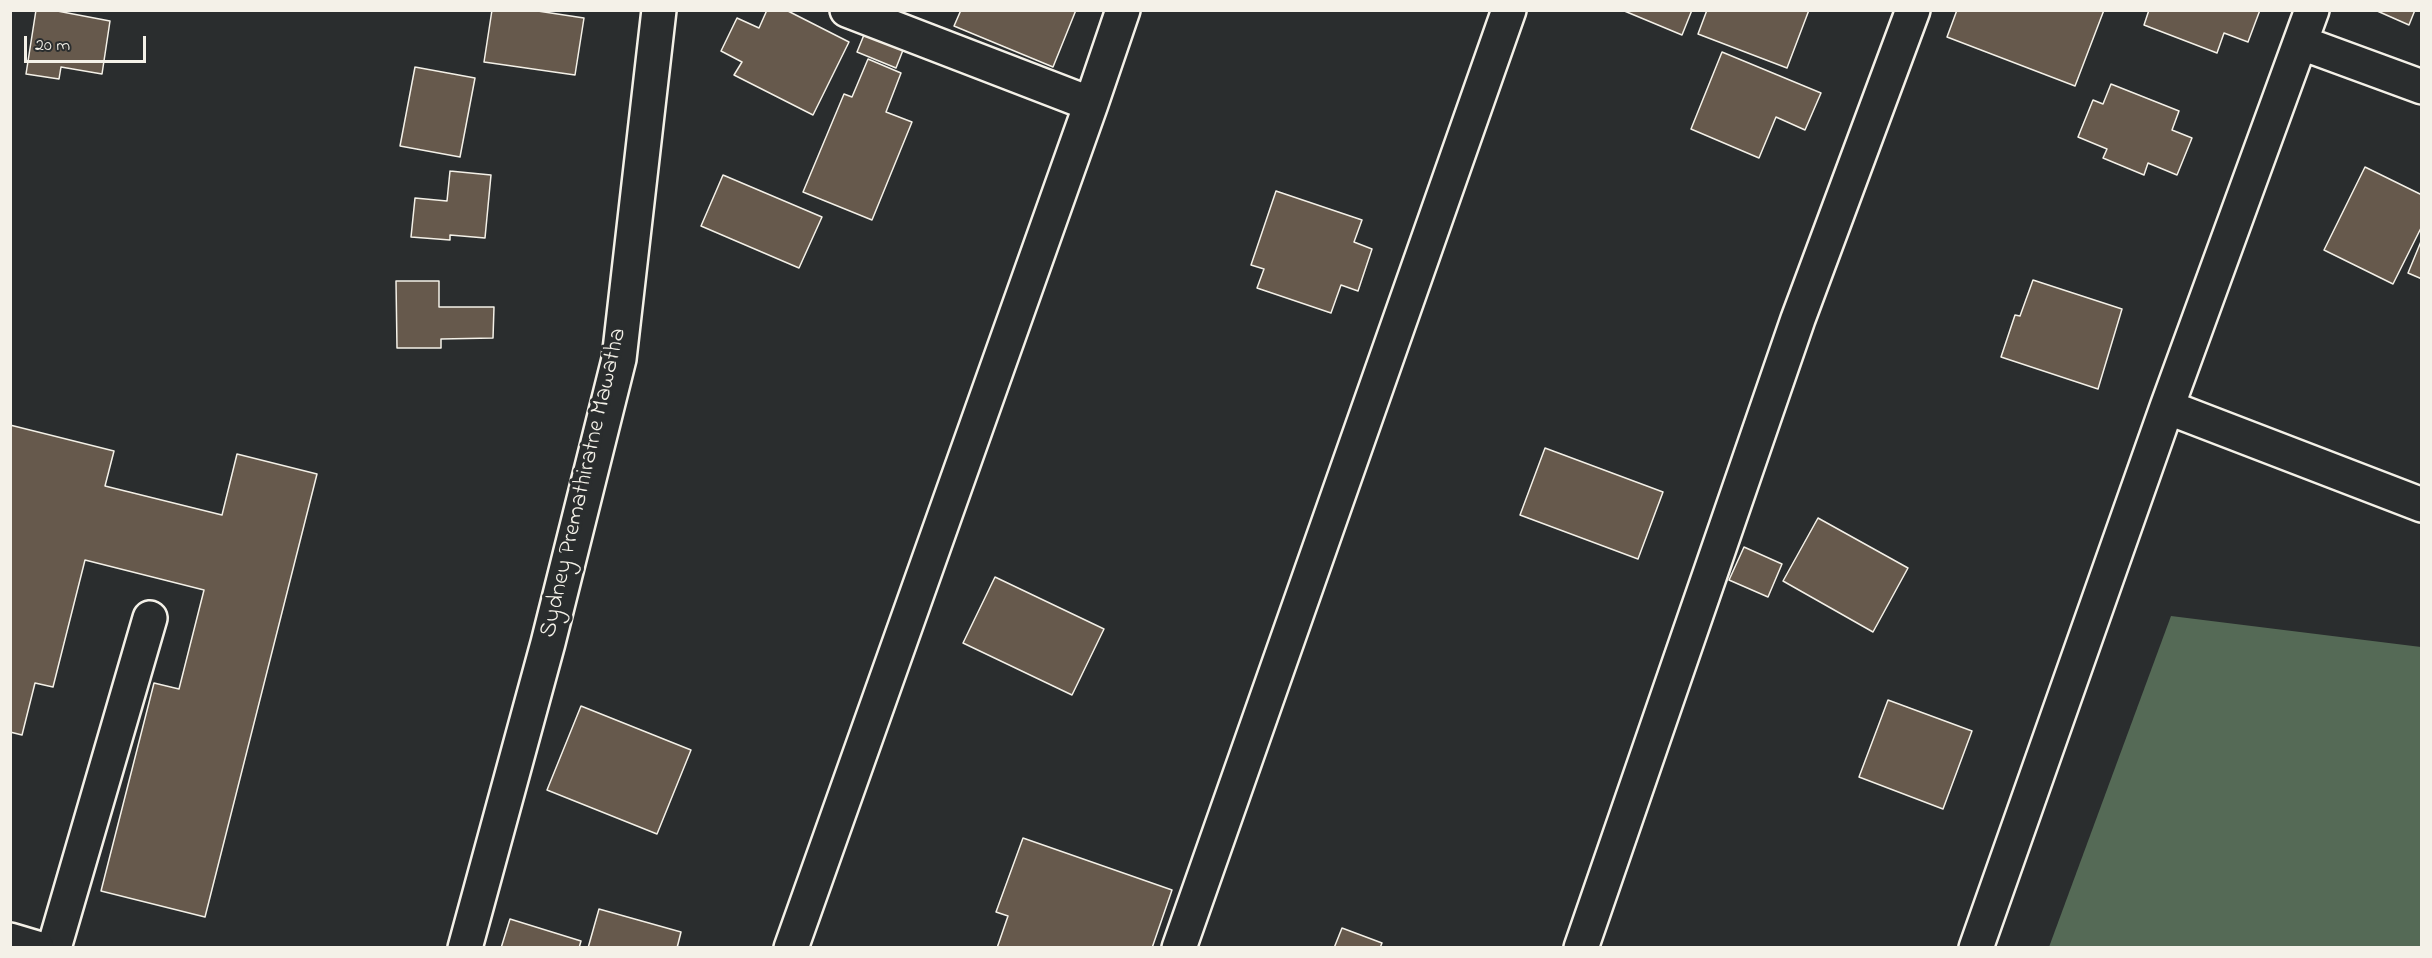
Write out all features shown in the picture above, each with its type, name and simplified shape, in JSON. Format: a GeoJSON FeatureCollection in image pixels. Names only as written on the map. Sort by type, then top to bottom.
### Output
{"type":"FeatureCollection","features":[{"type":"Feature","properties":{"kind":"main road","name":"Sydney Premathiratne Mawatha"},"geometry":{"type":"LineString","coordinates":[[465,948],[548,643],[619,359],[659,10]]}},
{"type":"Feature","properties":{"kind":"main road"},"geometry":{"type":"LineString","coordinates":[[847,10],[1091,104]]}},
{"type":"Feature","properties":{"kind":"main road"},"geometry":{"type":"LineString","coordinates":[[790,948],[1123,10]]}},
{"type":"Feature","properties":{"kind":"main road"},"geometry":{"type":"LineString","coordinates":[[1179,948],[1509,10]]}},
{"type":"Feature","properties":{"kind":"main road"},"geometry":{"type":"LineString","coordinates":[[1581,948],[1798,319],[1913,10]]}},
{"type":"Feature","properties":{"kind":"main road"},"geometry":{"type":"LineString","coordinates":[[1976,948],[2167,408],[2302,43],[2312,10]]}},
{"type":"Feature","properties":{"kind":"main road"},"geometry":{"type":"LineString","coordinates":[[2302,43],[2421,87]]}},
{"type":"Feature","properties":{"kind":"main road"},"geometry":{"type":"LineString","coordinates":[[2167,408],[2421,505]]}},
{"type":"Feature","properties":{"kind":"main road"},"geometry":{"type":"LineString","coordinates":[[54,948],[150,618]]}},
{"type":"Feature","properties":{"kind":"main road"},"geometry":{"type":"LineString","coordinates":[[10,940],[37,948]]}},
{"type":"Feature","properties":{"kind":"green space"},"geometry":{"type":"Polygon","coordinates":[[[2171,616],[2421,647],[2421,947],[2049,947],[2171,616]]]}},
{"type":"Feature","properties":{"kind":"building"},"geometry":{"type":"Polygon","coordinates":[[[36,10],[52,10],[110,21],[102,74],[61,67],[59,79],[26,74],[36,10]]]}},
{"type":"Feature","properties":{"kind":"building"},"geometry":{"type":"Polygon","coordinates":[[[492,10],[531,10],[584,18],[575,75],[484,62],[492,10]]]}},
{"type":"Feature","properties":{"kind":"building"},"geometry":{"type":"Polygon","coordinates":[[[767,10],[786,10],[849,42],[813,115],[734,75],[742,62],[721,51],[737,18],[759,28],[767,10]]]}},
{"type":"Feature","properties":{"kind":"building"},"geometry":{"type":"Polygon","coordinates":[[[961,10],[1076,10],[1053,67],[954,26],[961,10]]]}},
{"type":"Feature","properties":{"kind":"building"},"geometry":{"type":"Polygon","coordinates":[[[1622,10],[1692,10],[1682,35],[1622,10]]]}},
{"type":"Feature","properties":{"kind":"building"},"geometry":{"type":"Polygon","coordinates":[[[1707,10],[1809,10],[1787,68],[1698,34],[1707,10]]]}},
{"type":"Feature","properties":{"kind":"building"},"geometry":{"type":"Polygon","coordinates":[[[1957,10],[2104,10],[2075,86],[1947,37],[1957,10]]]}},
{"type":"Feature","properties":{"kind":"building"},"geometry":{"type":"Polygon","coordinates":[[[2149,10],[2260,10],[2248,42],[2224,33],[2217,53],[2144,25],[2149,10]]]}},
{"type":"Feature","properties":{"kind":"building"},"geometry":{"type":"Polygon","coordinates":[[[2375,10],[2415,10],[2409,25],[2375,10]]]}},
{"type":"Feature","properties":{"kind":"building"},"geometry":{"type":"Polygon","coordinates":[[[866,30],[905,45],[896,68],[857,52],[866,30]]]}},
{"type":"Feature","properties":{"kind":"building"},"geometry":{"type":"Polygon","coordinates":[[[1722,52],[1821,93],[1805,130],[1776,117],[1759,158],[1691,129],[1722,52]]]}},
{"type":"Feature","properties":{"kind":"building"},"geometry":{"type":"Polygon","coordinates":[[[868,59],[901,73],[886,112],[912,122],[872,220],[803,192],[844,94],[852,97],[868,59]]]}},
{"type":"Feature","properties":{"kind":"building"},"geometry":{"type":"Polygon","coordinates":[[[415,67],[475,78],[460,157],[400,146],[415,67]]]}},
{"type":"Feature","properties":{"kind":"building"},"geometry":{"type":"Polygon","coordinates":[[[2111,84],[2179,111],[2172,130],[2192,138],[2177,175],[2148,163],[2144,175],[2103,158],[2107,149],[2078,137],[2093,100],[2103,104],[2111,84]]]}},
{"type":"Feature","properties":{"kind":"building"},"geometry":{"type":"Polygon","coordinates":[[[2365,167],[2422,195],[2422,226],[2393,284],[2324,250],[2365,167]]]}},
{"type":"Feature","properties":{"kind":"building"},"geometry":{"type":"Polygon","coordinates":[[[450,171],[491,175],[485,238],[450,235],[450,240],[411,237],[415,198],[447,201],[450,171]]]}},
{"type":"Feature","properties":{"kind":"building"},"geometry":{"type":"Polygon","coordinates":[[[723,175],[822,217],[799,268],[701,226],[723,175]]]}},
{"type":"Feature","properties":{"kind":"building"},"geometry":{"type":"Polygon","coordinates":[[[1276,191],[1362,220],[1354,242],[1372,249],[1358,291],[1341,285],[1331,313],[1257,288],[1264,269],[1251,265],[1276,191]]]}},
{"type":"Feature","properties":{"kind":"building"},"geometry":{"type":"Polygon","coordinates":[[[2422,239],[2422,279],[2408,273],[2422,239]]]}},
{"type":"Feature","properties":{"kind":"building"},"geometry":{"type":"Polygon","coordinates":[[[2033,280],[2122,309],[2098,389],[2001,357],[2015,315],[2020,316],[2033,280]]]}},
{"type":"Feature","properties":{"kind":"building"},"geometry":{"type":"Polygon","coordinates":[[[396,281],[439,281],[439,307],[494,307],[493,338],[441,339],[441,348],[397,348],[396,281]]]}},
{"type":"Feature","properties":{"kind":"building"},"geometry":{"type":"Polygon","coordinates":[[[10,425],[114,451],[105,486],[222,515],[237,454],[317,474],[205,917],[101,891],[154,683],[179,689],[204,590],[85,560],[53,687],[35,683],[22,735],[10,732],[10,425]]]}},
{"type":"Feature","properties":{"kind":"building"},"geometry":{"type":"Polygon","coordinates":[[[1545,448],[1663,492],[1638,559],[1520,515],[1545,448]]]}},
{"type":"Feature","properties":{"kind":"building"},"geometry":{"type":"Polygon","coordinates":[[[1818,518],[1908,568],[1873,632],[1783,581],[1818,518]]]}},
{"type":"Feature","properties":{"kind":"building"},"geometry":{"type":"Polygon","coordinates":[[[1744,547],[1782,564],[1768,597],[1729,580],[1744,547]]]}},
{"type":"Feature","properties":{"kind":"building"},"geometry":{"type":"Polygon","coordinates":[[[995,577],[1104,629],[1072,695],[963,643],[995,577]]]}},
{"type":"Feature","properties":{"kind":"building"},"geometry":{"type":"Polygon","coordinates":[[[1888,700],[1972,731],[1943,809],[1859,777],[1888,700]]]}},
{"type":"Feature","properties":{"kind":"building"},"geometry":{"type":"Polygon","coordinates":[[[581,706],[691,750],[657,834],[547,790],[581,706]]]}},
{"type":"Feature","properties":{"kind":"building"},"geometry":{"type":"Polygon","coordinates":[[[1023,838],[1172,890],[1152,948],[997,948],[1008,916],[996,912],[1023,838]]]}},
{"type":"Feature","properties":{"kind":"building"},"geometry":{"type":"Polygon","coordinates":[[[599,909],[681,932],[677,948],[588,948],[599,909]]]}},
{"type":"Feature","properties":{"kind":"building"},"geometry":{"type":"Polygon","coordinates":[[[510,919],[581,941],[579,948],[501,948],[510,919]]]}},
{"type":"Feature","properties":{"kind":"building"},"geometry":{"type":"Polygon","coordinates":[[[1342,928],[1382,943],[1380,948],[1334,948],[1342,928]]]}}]}
